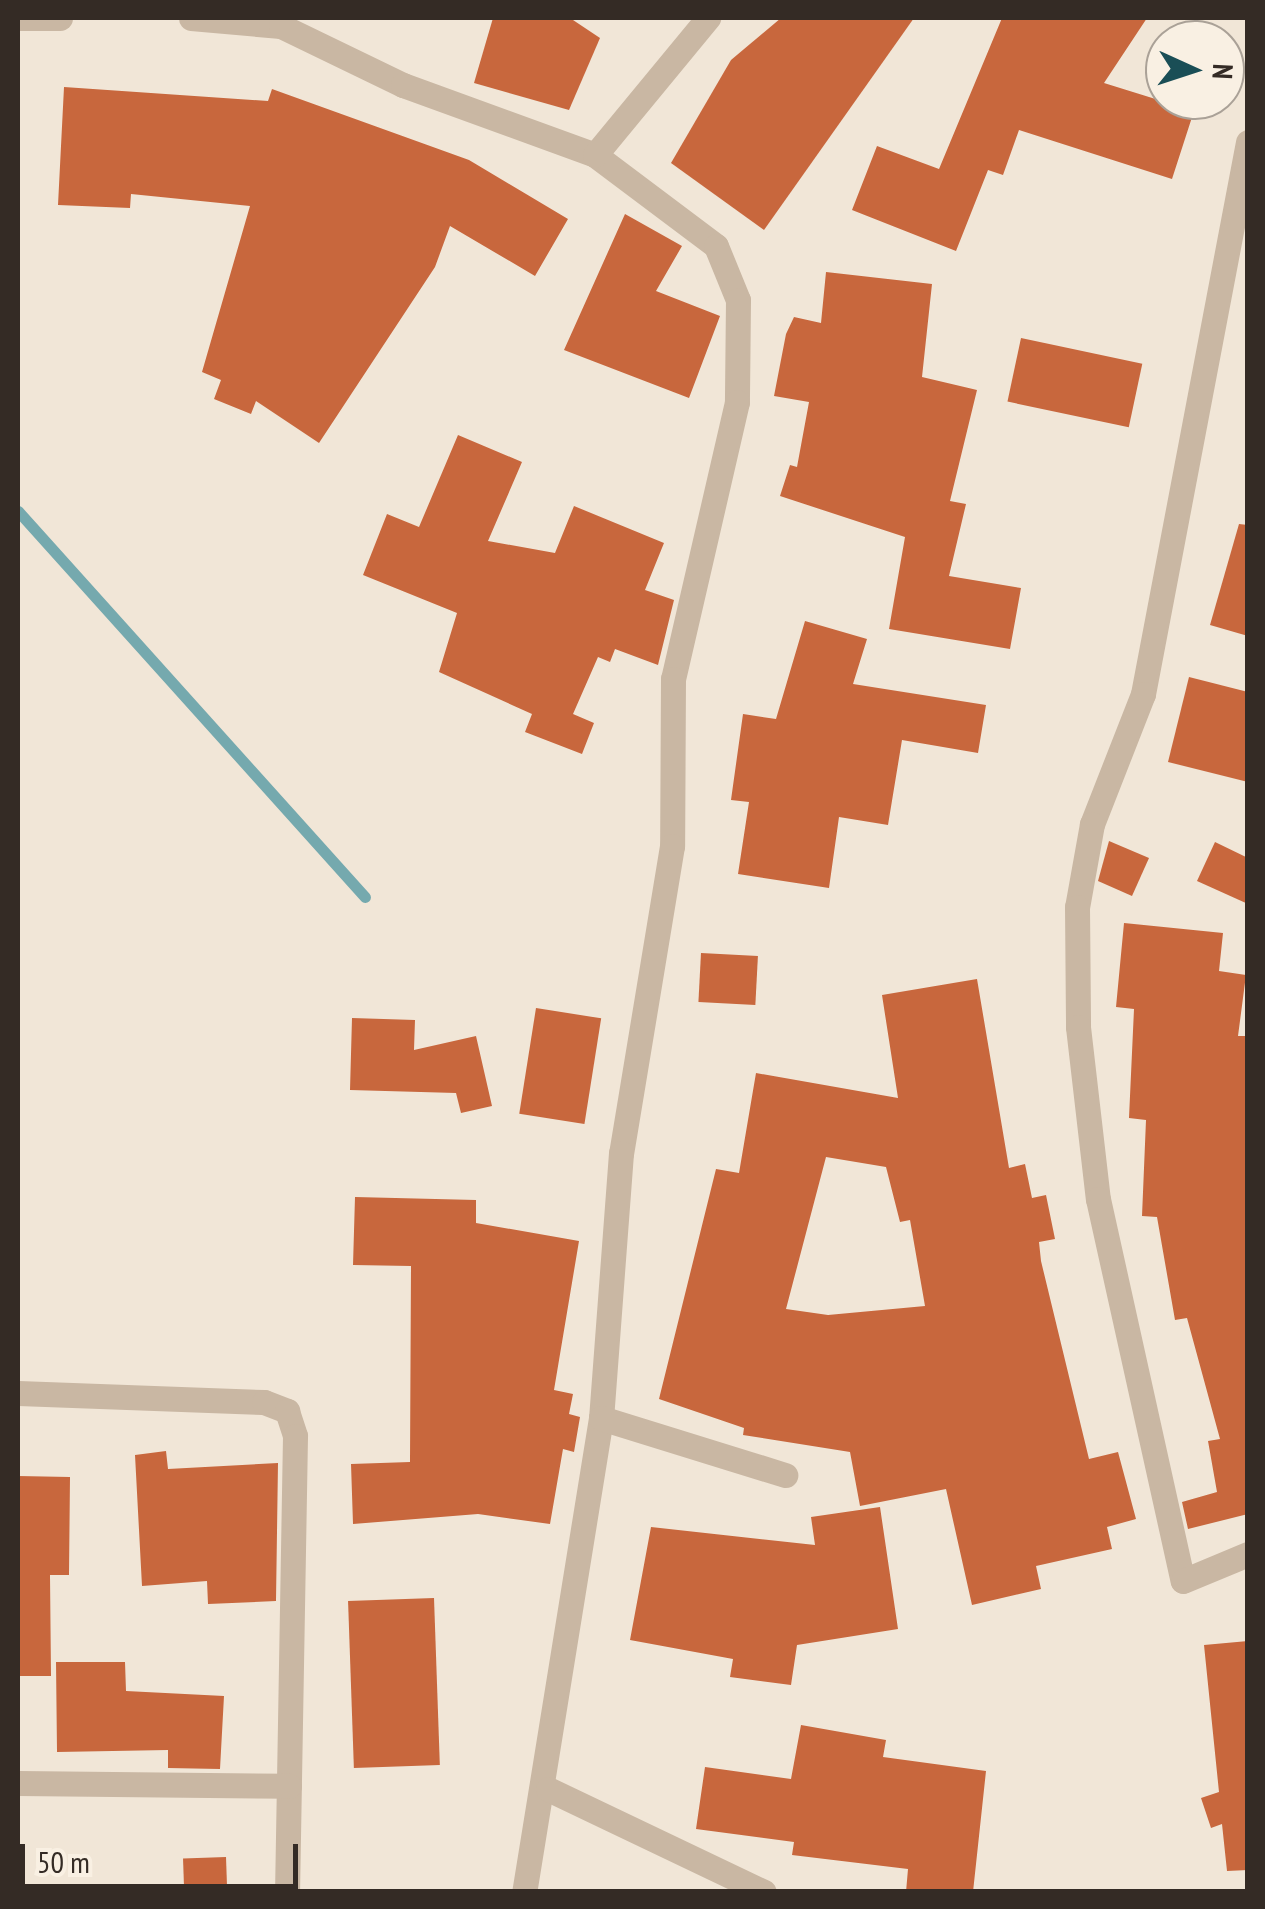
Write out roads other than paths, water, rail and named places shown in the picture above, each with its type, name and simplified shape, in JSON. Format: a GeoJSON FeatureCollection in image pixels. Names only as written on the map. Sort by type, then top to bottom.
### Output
{"type":"FeatureCollection","features":[{"type":"Feature","properties":{"kind":"street"},"geometry":{"type":"LineString","coordinates":[[18,18],[60,18]]}},
{"type":"Feature","properties":{"kind":"street"},"geometry":{"type":"LineString","coordinates":[[191,18],[281,26],[403,85],[595,155],[716,246],[744,346],[672,679],[672,846],[622,1153],[601,1418],[548,1788],[524,1892]]}},
{"type":"Feature","properties":{"kind":"street"},"geometry":{"type":"LineString","coordinates":[[595,155],[708,18]]}},
{"type":"Feature","properties":{"kind":"street"},"geometry":{"type":"LineString","coordinates":[[1248,142],[1142,694],[1092,824],[1077,908],[1078,1027],[1098,1199],[1182,1580],[1248,1554]]}},
{"type":"Feature","properties":{"kind":"street"},"geometry":{"type":"LineString","coordinates":[[18,1394],[264,1402],[287,1410],[296,1436],[287,1892]]}},
{"type":"Feature","properties":{"kind":"street"},"geometry":{"type":"LineString","coordinates":[[601,1418],[785,1474]]}},
{"type":"Feature","properties":{"kind":"street"},"geometry":{"type":"LineString","coordinates":[[18,1782],[289,1786]]}},
{"type":"Feature","properties":{"kind":"street"},"geometry":{"type":"LineString","coordinates":[[548,1788],[764,1892]]}},
{"type":"Feature","properties":{"kind":"waterway"},"geometry":{"type":"LineString","coordinates":[[18,511],[365,897]]}}]}
